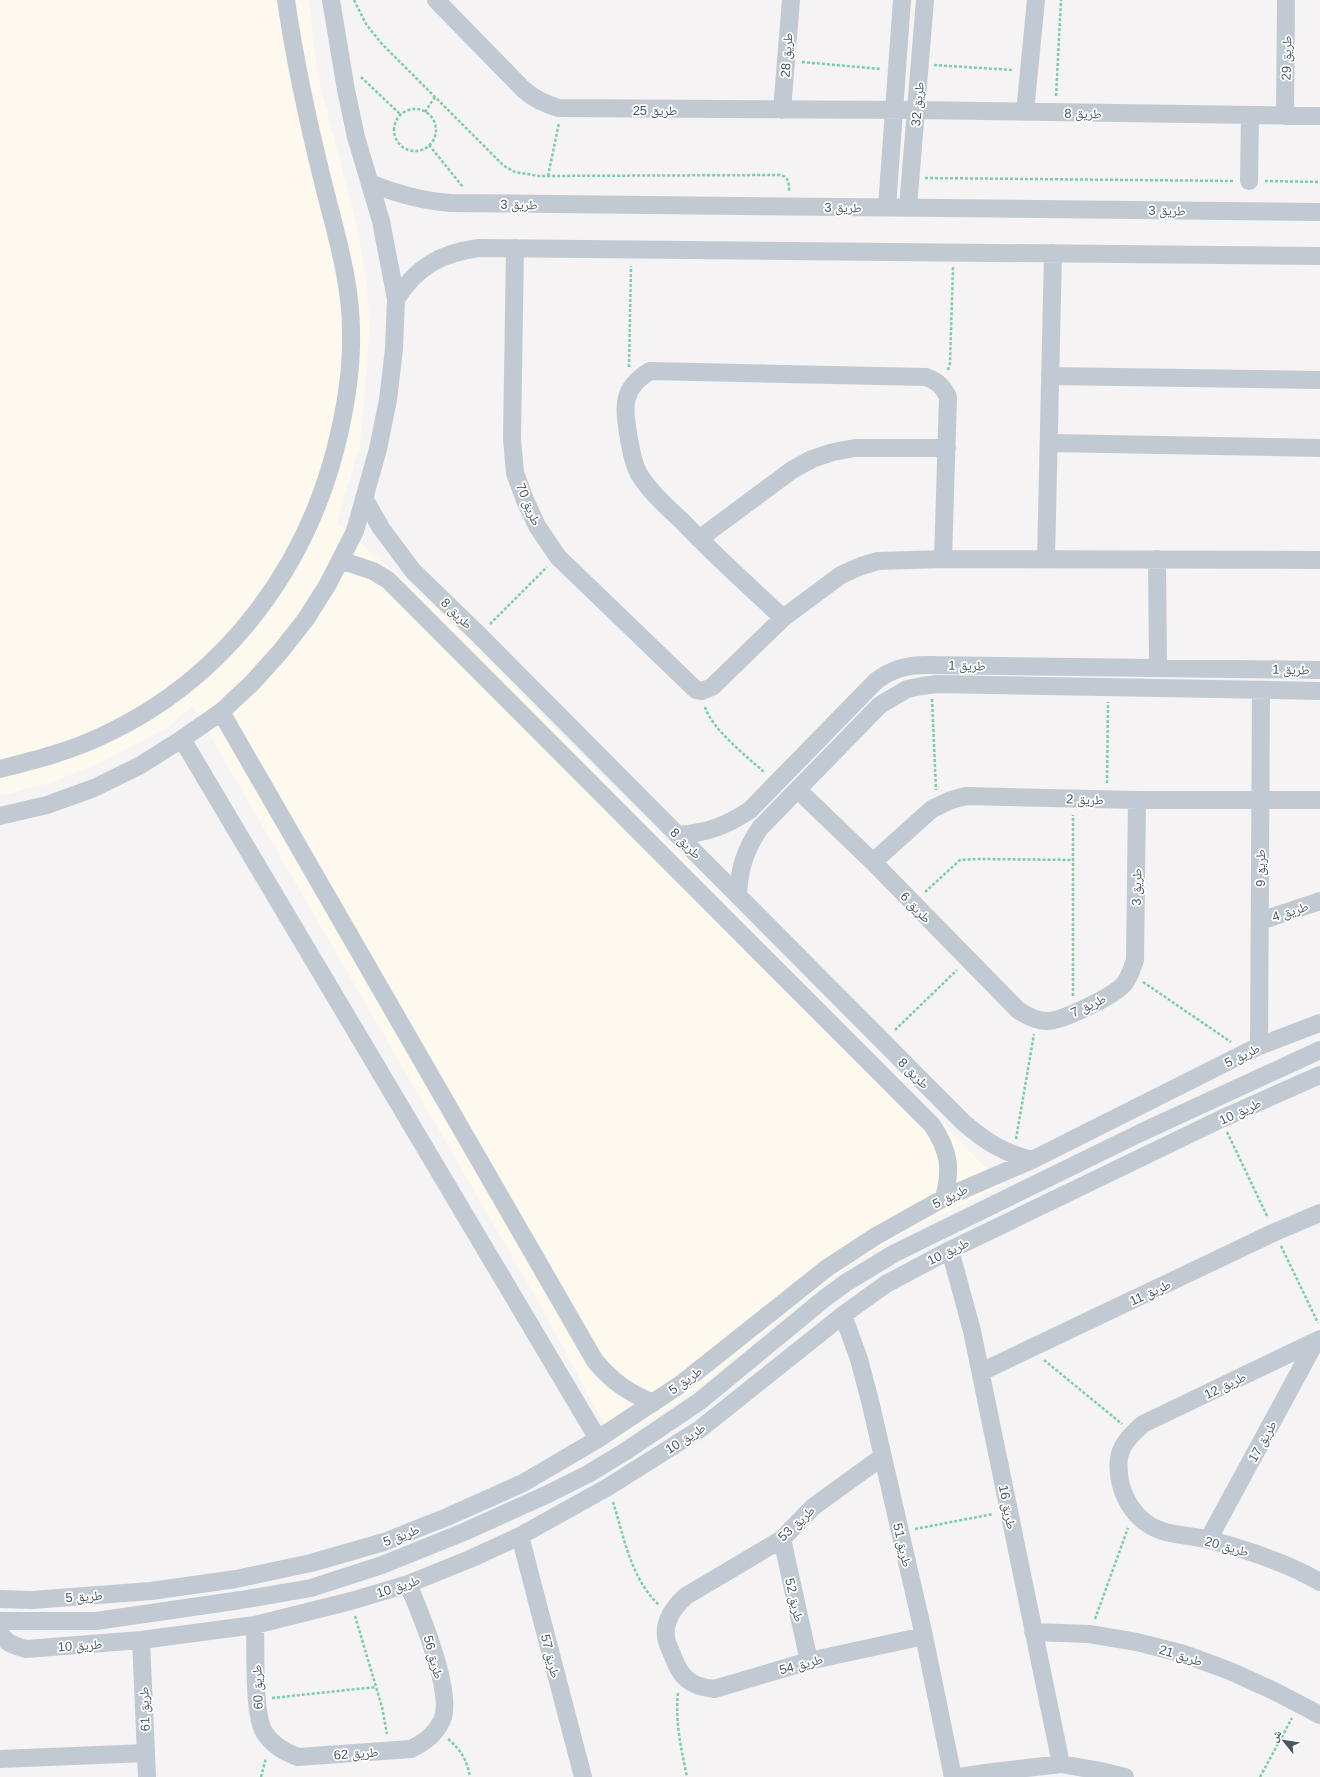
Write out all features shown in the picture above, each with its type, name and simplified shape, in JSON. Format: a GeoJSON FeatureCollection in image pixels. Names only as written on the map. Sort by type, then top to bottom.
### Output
{"type":"FeatureCollection","features":[{"type":"Feature","properties":{"kind":"street"},"geometry":{"type":"LineString","coordinates":[[0,770],[52,756],[104,735],[153,708],[198,674],[238,636],[269,597],[295,555],[316,510],[333,463],[344,415],[350,373],[352,330],[348,288],[301,90],[286,0]]}},
{"type":"Feature","properties":{"kind":"street"},"geometry":{"type":"LineString","coordinates":[[0,816],[47,805],[94,788],[139,766],[221,712],[252,683],[280,652],[306,619],[328,584],[355,531],[378,450],[388,400],[394,350],[396,299],[384,236],[356,137],[340,58],[332,0]]}},
{"type":"Feature","properties":{"kind":"street","name":"طريق 25"},"geometry":{"type":"LineString","coordinates":[[436,0],[523,89],[534,98],[562,109],[916,110]]}},
{"type":"Feature","properties":{"kind":"street","name":"طريق 28"},"geometry":{"type":"LineString","coordinates":[[782,110],[791,0]]}},
{"type":"Feature","properties":{"kind":"street","name":"طريق 32"},"geometry":{"type":"LineString","coordinates":[[887,207],[902,0]]}},
{"type":"Feature","properties":{"kind":"street","name":"طريق 32"},"geometry":{"type":"LineString","coordinates":[[908,208],[925,0]]}},
{"type":"Feature","properties":{"kind":"street"},"geometry":{"type":"LineString","coordinates":[[1025,112],[1036,0]]}},
{"type":"Feature","properties":{"kind":"street","name":"طريق 29"},"geometry":{"type":"LineString","coordinates":[[1285,116],[1286,0]]}},
{"type":"Feature","properties":{"kind":"street","name":"طريق 8"},"geometry":{"type":"LineString","coordinates":[[916,110],[1320,116]]}},
{"type":"Feature","properties":{"kind":"street"},"geometry":{"type":"LineString","coordinates":[[1249,181],[1250,115]]}},
{"type":"Feature","properties":{"kind":"street","name":"طريق 3"},"geometry":{"type":"LineString","coordinates":[[370,183],[391,192],[418,199],[446,203],[1320,212]]}},
{"type":"Feature","properties":{"kind":"street"},"geometry":{"type":"LineString","coordinates":[[396,299],[405,285],[417,273],[431,263],[446,255],[462,250],[479,248],[1320,256]]}},
{"type":"Feature","properties":{"kind":"street","name":"طريق 70"},"geometry":{"type":"LineString","coordinates":[[515,248],[512,439],[515,473],[525,500],[538,526],[558,557],[696,690],[702,691]]}},
{"type":"Feature","properties":{"kind":"street"},"geometry":{"type":"LineString","coordinates":[[1046,559],[1053,253]]}},
{"type":"Feature","properties":{"kind":"street"},"geometry":{"type":"LineString","coordinates":[[783,618],[699,539],[653,493],[638,473],[631,452],[624,411],[626,399],[631,387],[639,377],[650,371],[926,377],[934,380],[941,385],[948,397],[943,559]]}},
{"type":"Feature","properties":{"kind":"street"},"geometry":{"type":"LineString","coordinates":[[1050,376],[1320,380]]}},
{"type":"Feature","properties":{"kind":"street"},"geometry":{"type":"LineString","coordinates":[[1048,442],[1320,448]]}},
{"type":"Feature","properties":{"kind":"street"},"geometry":{"type":"LineString","coordinates":[[699,539],[792,470],[812,459],[833,452],[855,448],[947,448]]}},
{"type":"Feature","properties":{"kind":"street","name":"طريق 8"},"geometry":{"type":"LineString","coordinates":[[364,498],[392,544],[413,571],[479,635],[962,1122],[995,1147],[1014,1156],[1032,1160]]}},
{"type":"Feature","properties":{"kind":"street"},"geometry":{"type":"LineString","coordinates":[[702,691],[712,687],[783,618],[841,575],[861,566],[878,561],[943,559],[1320,560]]}},
{"type":"Feature","properties":{"kind":"street"},"geometry":{"type":"LineString","coordinates":[[1157,559],[1158,667]]}},
{"type":"Feature","properties":{"kind":"street","name":"طريق 8"},"geometry":{"type":"LineString","coordinates":[[340,560],[373,571],[388,580],[932,1124],[942,1141],[948,1159],[949,1179],[944,1198]]}},
{"type":"Feature","properties":{"kind":"street","name":"طريق 1"},"geometry":{"type":"LineString","coordinates":[[678,835],[697,834],[716,829],[734,821],[750,810],[876,681],[887,673],[899,668],[913,665],[1320,670]]}},
{"type":"Feature","properties":{"kind":"street","name":"طريق 1"},"geometry":{"type":"LineString","coordinates":[[738,896],[739,878],[743,860],[750,843],[760,828],[880,705],[907,689],[931,685],[1320,691]]}},
{"type":"Feature","properties":{"kind":"street","name":"طريق 9"},"geometry":{"type":"LineString","coordinates":[[1253,1050],[1260,921],[1261,690]]}},
{"type":"Feature","properties":{"kind":"street"},"geometry":{"type":"LineString","coordinates":[[221,712],[595,1361],[611,1379],[626,1390],[653,1403]]}},
{"type":"Feature","properties":{"kind":"street"},"geometry":{"type":"LineString","coordinates":[[182,739],[598,1439]]}},
{"type":"Feature","properties":{"kind":"street","name":"طريق 6"},"geometry":{"type":"LineString","coordinates":[[798,790],[873,862],[1018,1010],[1036,1019]]}},
{"type":"Feature","properties":{"kind":"street","name":"طريق 2"},"geometry":{"type":"LineString","coordinates":[[873,862],[937,806],[966,796],[1106,800],[1320,800]]}},
{"type":"Feature","properties":{"kind":"street","name":"طريق 3"},"geometry":{"type":"LineString","coordinates":[[1131,973],[1135,960],[1137,800]]}},
{"type":"Feature","properties":{"kind":"street","name":"طريق 4"},"geometry":{"type":"LineString","coordinates":[[1260,921],[1320,901]]}},
{"type":"Feature","properties":{"kind":"street","name":"طريق 7"},"geometry":{"type":"LineString","coordinates":[[1036,1019],[1047,1021],[1073,1013],[1112,994],[1123,985],[1131,973]]}},
{"type":"Feature","properties":{"kind":"street","name":"طريق 5"},"geometry":{"type":"LineString","coordinates":[[0,1599],[32,1600],[151,1591],[236,1579],[311,1563],[384,1542],[523,1483],[598,1439],[681,1384],[847,1255],[944,1198],[1032,1160],[1253,1050],[1320,1023]]}},
{"type":"Feature","properties":{"kind":"street","name":"طريق 5"},"geometry":{"type":"LineString","coordinates":[[0,1621],[96,1621],[311,1588],[382,1565],[464,1532],[588,1474],[626,1451],[700,1401],[825,1298],[847,1282],[895,1253],[1147,1130],[1320,1050]]}},
{"type":"Feature","properties":{"kind":"street","name":"طريق 10"},"geometry":{"type":"LineString","coordinates":[[0,1631],[2,1637],[13,1646],[26,1649],[141,1640],[255,1625],[351,1601],[408,1584],[470,1559],[520,1536],[608,1487],[700,1429],[843,1315],[886,1284],[950,1250],[1221,1119],[1320,1074]]}},
{"type":"Feature","properties":{"kind":"street","name":"طريق 11"},"geometry":{"type":"LineString","coordinates":[[981,1372],[1268,1236],[1320,1213]]}},
{"type":"Feature","properties":{"kind":"street","name":"طريق 16"},"geometry":{"type":"LineString","coordinates":[[950,1250],[962,1290],[981,1372],[1061,1764]]}},
{"type":"Feature","properties":{"kind":"street"},"geometry":{"type":"LineString","coordinates":[[814,1280],[825,1298]]}},
{"type":"Feature","properties":{"kind":"street","name":"طريق 51"},"geometry":{"type":"LineString","coordinates":[[843,1315],[859,1359],[871,1405],[924,1636],[953,1777]]}},
{"type":"Feature","properties":{"kind":"street","name":"طريق 12"},"geometry":{"type":"LineString","coordinates":[[1132,1434],[1143,1424],[1318,1340]]}},
{"type":"Feature","properties":{"kind":"street","name":"طريق 17"},"geometry":{"type":"LineString","coordinates":[[1208,1540],[1318,1340]]}},
{"type":"Feature","properties":{"kind":"street"},"geometry":{"type":"LineString","coordinates":[[1132,1434],[1119,1458],[1123,1489],[1127,1503],[1134,1513]]}},
{"type":"Feature","properties":{"kind":"street","name":"طريق 53"},"geometry":{"type":"LineString","coordinates":[[671,1614],[677,1604],[686,1596],[782,1538],[813,1506],[882,1457]]}},
{"type":"Feature","properties":{"kind":"street","name":"طريق 20"},"geometry":{"type":"LineString","coordinates":[[1134,1513],[1147,1524],[1163,1531],[1208,1540],[1252,1552],[1319,1579]]}},
{"type":"Feature","properties":{"kind":"street","name":"طريق 57"},"geometry":{"type":"LineString","coordinates":[[520,1536],[583,1777]]}},
{"type":"Feature","properties":{"kind":"street","name":"طريق 52"},"geometry":{"type":"LineString","coordinates":[[782,1538],[809,1661]]}},
{"type":"Feature","properties":{"kind":"street","name":"طريق 56"},"geometry":{"type":"LineString","coordinates":[[408,1584],[437,1663],[445,1704],[442,1719],[435,1732]]}},
{"type":"Feature","properties":{"kind":"street"},"geometry":{"type":"LineString","coordinates":[[671,1614],[667,1625],[666,1636],[677,1669],[683,1676]]}},
{"type":"Feature","properties":{"kind":"street","name":"طريق 60"},"geometry":{"type":"LineString","coordinates":[[255,1625],[258,1716],[264,1731],[274,1745]]}},
{"type":"Feature","properties":{"kind":"street","name":"طريق 21"},"geometry":{"type":"LineString","coordinates":[[1033,1632],[1090,1634],[1137,1642],[1184,1654],[1230,1670],[1320,1715]]}},
{"type":"Feature","properties":{"kind":"street","name":"طريق 54"},"geometry":{"type":"LineString","coordinates":[[683,1676],[692,1683],[702,1687],[714,1689],[809,1661],[924,1636]]}},
{"type":"Feature","properties":{"kind":"street","name":"طريق 61"},"geometry":{"type":"LineString","coordinates":[[141,1640],[147,1777]]}},
{"type":"Feature","properties":{"kind":"street","name":"طريق 62"},"geometry":{"type":"LineString","coordinates":[[274,1745],[285,1752],[298,1757],[411,1749],[424,1742],[435,1732]]}},
{"type":"Feature","properties":{"kind":"street"},"geometry":{"type":"LineString","coordinates":[[0,1759],[146,1753]]}},
{"type":"Feature","properties":{"kind":"street"},"geometry":{"type":"LineString","coordinates":[[959,1777],[985,1772],[1061,1764],[1125,1777]]}},
{"type":"Feature","properties":{"kind":"path"},"geometry":{"type":"LineString","coordinates":[[354,0],[366,24],[376,37],[508,169],[523,174],[548,176],[780,175],[788,181],[790,206]]}},
{"type":"Feature","properties":{"kind":"path"},"geometry":{"type":"LineString","coordinates":[[1055,112],[1061,0]]}},
{"type":"Feature","properties":{"kind":"path"},"geometry":{"type":"LineString","coordinates":[[340,58],[401,115]]}},
{"type":"Feature","properties":{"kind":"path"},"geometry":{"type":"LineString","coordinates":[[786,60],[897,70]]}},
{"type":"Feature","properties":{"kind":"path"},"geometry":{"type":"LineString","coordinates":[[920,64],[1030,71]]}},
{"type":"Feature","properties":{"kind":"path"},"geometry":{"type":"LineString","coordinates":[[426,112],[435,97]]}},
{"type":"Feature","properties":{"kind":"path"},"geometry":{"type":"LineString","coordinates":[[413,109],[426,112],[434,121],[436,134],[429,145],[418,151],[405,148],[400,144],[394,132],[397,120],[401,115],[413,109]]}},
{"type":"Feature","properties":{"kind":"path"},"geometry":{"type":"LineString","coordinates":[[548,176],[562,109]]}},
{"type":"Feature","properties":{"kind":"path"},"geometry":{"type":"LineString","coordinates":[[429,145],[476,203]]}},
{"type":"Feature","properties":{"kind":"path"},"geometry":{"type":"LineString","coordinates":[[911,178],[1320,182]]}},
{"type":"Feature","properties":{"kind":"path"},"geometry":{"type":"LineString","coordinates":[[631,249],[628,350],[631,387]]}},
{"type":"Feature","properties":{"kind":"path"},"geometry":{"type":"LineString","coordinates":[[941,385],[950,363],[954,252]]}},
{"type":"Feature","properties":{"kind":"path"},"geometry":{"type":"LineString","coordinates":[[479,635],[558,557]]}},
{"type":"Feature","properties":{"kind":"path"},"geometry":{"type":"LineString","coordinates":[[931,685],[937,806]]}},
{"type":"Feature","properties":{"kind":"path"},"geometry":{"type":"LineString","coordinates":[[1106,800],[1108,687]]}},
{"type":"Feature","properties":{"kind":"path"},"geometry":{"type":"LineString","coordinates":[[702,691],[705,709],[711,720],[776,784]]}},
{"type":"Feature","properties":{"kind":"path"},"geometry":{"type":"LineString","coordinates":[[1073,798],[1073,1013]]}},
{"type":"Feature","properties":{"kind":"path"},"geometry":{"type":"LineString","coordinates":[[914,904],[960,860],[1073,860]]}},
{"type":"Feature","properties":{"kind":"path"},"geometry":{"type":"LineString","coordinates":[[883,1042],[968,960]]}},
{"type":"Feature","properties":{"kind":"path"},"geometry":{"type":"LineString","coordinates":[[1131,973],[1253,1050]]}},
{"type":"Feature","properties":{"kind":"path"},"geometry":{"type":"LineString","coordinates":[[1014,1156],[1036,1019]]}},
{"type":"Feature","properties":{"kind":"path"},"geometry":{"type":"LineString","coordinates":[[1030,1349],[1076,1385],[1132,1434]]}},
{"type":"Feature","properties":{"kind":"path"},"geometry":{"type":"LineString","coordinates":[[608,1487],[636,1574],[650,1597],[671,1614]]}},
{"type":"Feature","properties":{"kind":"path"},"geometry":{"type":"LineString","coordinates":[[900,1532],[1009,1511]]}},
{"type":"Feature","properties":{"kind":"path"},"geometry":{"type":"LineString","coordinates":[[1090,1634],[1134,1513]]}},
{"type":"Feature","properties":{"kind":"path"},"geometry":{"type":"LineString","coordinates":[[351,1601],[387,1729],[389,1750]]}},
{"type":"Feature","properties":{"kind":"path"},"geometry":{"type":"LineString","coordinates":[[683,1676],[678,1692],[677,1721],[687,1777]]}},
{"type":"Feature","properties":{"kind":"path"},"geometry":{"type":"LineString","coordinates":[[258,1699],[376,1687]]}},
{"type":"Feature","properties":{"kind":"path"},"geometry":{"type":"LineString","coordinates":[[1260,1777],[1299,1704]]}},
{"type":"Feature","properties":{"kind":"path"},"geometry":{"type":"LineString","coordinates":[[435,1732],[449,1740],[460,1750],[468,1764],[470,1777]]}},
{"type":"Feature","properties":{"kind":"shaded area"},"geometry":{"type":"Polygon","coordinates":[[[0,0],[309,0],[317,73],[358,230],[366,278],[370,326],[360,445],[337,523],[442,613],[1003,1185],[900,1235],[848,1266],[796,1306],[706,1382],[666,1411],[614,1443],[541,1306],[193,706],[168,727],[100,763],[53,782],[0,796],[0,0]]]}}]}
